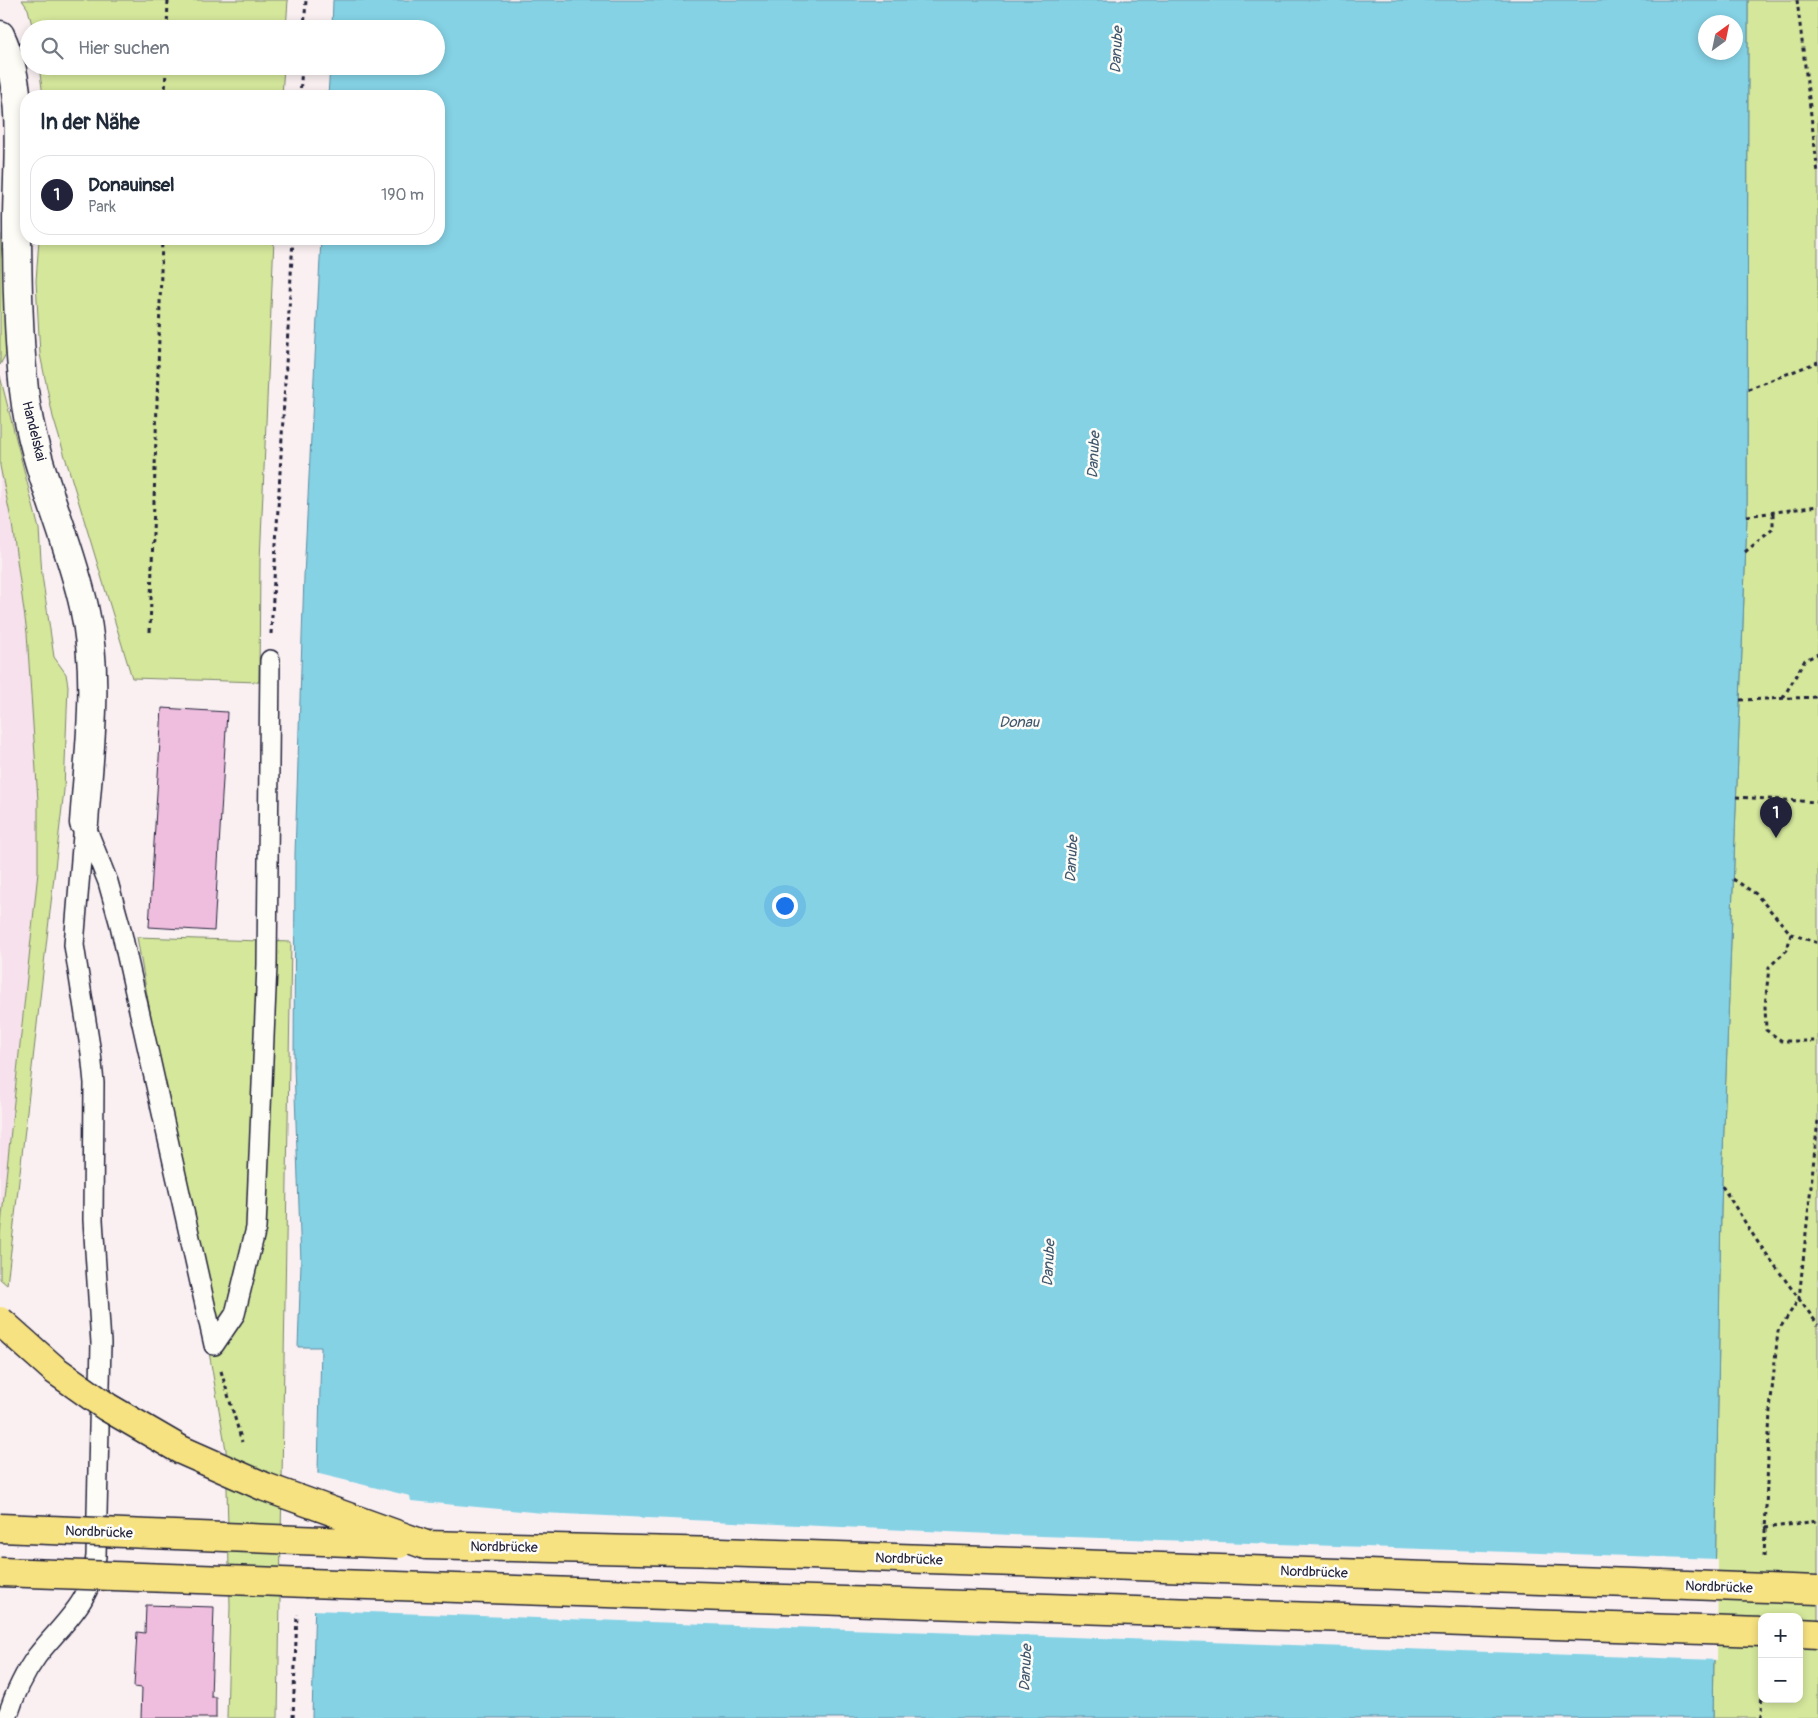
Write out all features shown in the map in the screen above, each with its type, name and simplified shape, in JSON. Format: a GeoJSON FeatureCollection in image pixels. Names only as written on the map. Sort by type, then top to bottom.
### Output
{"type":"FeatureCollection","features":[{"type":"Feature","properties":{"kind":"highway"},"geometry":{"type":"LineString","coordinates":[[0,1321],[55,1370],[107,1407],[181,1450],[265,1487],[426,1545]]}},
{"type":"Feature","properties":{"kind":"highway","name":"Nordbrücke"},"geometry":{"type":"LineString","coordinates":[[0,1528],[426,1545],[721,1552],[1818,1590]]}},
{"type":"Feature","properties":{"kind":"highway"},"geometry":{"type":"LineString","coordinates":[[0,1572],[1758,1632]]}},
{"type":"Feature","properties":{"kind":"highway"},"geometry":{"type":"LineString","coordinates":[[1803,1633],[1818,1634]]}},
{"type":"Feature","properties":{"kind":"street","name":"Handelskai"},"geometry":{"type":"LineString","coordinates":[[0,35],[9,58],[18,124],[17,245],[24,392],[37,451],[79,586],[91,655],[92,696],[84,823]]}},
{"type":"Feature","properties":{"kind":"lane"},"geometry":{"type":"LineString","coordinates":[[84,823],[108,882],[120,925],[214,1345],[235,1314],[256,1228],[267,965],[270,660]]}},
{"type":"Feature","properties":{"kind":"lane"},"geometry":{"type":"LineString","coordinates":[[7,1718],[12,1701],[26,1671],[83,1601],[95,1571],[101,1343],[93,1220],[94,1083],[74,945],[84,823]]}},
{"type":"Feature","properties":{"kind":"path"},"geometry":{"type":"LineString","coordinates":[[167,20],[168,0]]}},
{"type":"Feature","properties":{"kind":"path"},"geometry":{"type":"LineString","coordinates":[[305,20],[306,0]]}},
{"type":"Feature","properties":{"kind":"path"},"geometry":{"type":"LineString","coordinates":[[1797,0],[1818,173]]}},
{"type":"Feature","properties":{"kind":"path"},"geometry":{"type":"LineString","coordinates":[[165,90],[166,75]]}},
{"type":"Feature","properties":{"kind":"path"},"geometry":{"type":"LineString","coordinates":[[300,90],[301,75]]}},
{"type":"Feature","properties":{"kind":"path"},"geometry":{"type":"LineString","coordinates":[[150,632],[162,245]]}},
{"type":"Feature","properties":{"kind":"path"},"geometry":{"type":"LineString","coordinates":[[270,660],[293,245]]}},
{"type":"Feature","properties":{"kind":"path"},"geometry":{"type":"LineString","coordinates":[[1748,389],[1818,362]]}},
{"type":"Feature","properties":{"kind":"path"},"geometry":{"type":"LineString","coordinates":[[1747,516],[1818,506]]}},
{"type":"Feature","properties":{"kind":"path"},"geometry":{"type":"LineString","coordinates":[[1745,552],[1773,529],[1773,511]]}},
{"type":"Feature","properties":{"kind":"path"},"geometry":{"type":"LineString","coordinates":[[1783,698],[1806,660],[1818,654]]}},
{"type":"Feature","properties":{"kind":"path"},"geometry":{"type":"LineString","coordinates":[[1740,700],[1818,698]]}},
{"type":"Feature","properties":{"kind":"path"},"geometry":{"type":"LineString","coordinates":[[1736,797],[1818,802]]}},
{"type":"Feature","properties":{"kind":"path"},"geometry":{"type":"LineString","coordinates":[[1733,879],[1756,894],[1791,934],[1818,943]]}},
{"type":"Feature","properties":{"kind":"path"},"geometry":{"type":"LineString","coordinates":[[1791,934],[1787,950],[1769,967],[1765,1006],[1766,1030],[1782,1040],[1818,1041]]}},
{"type":"Feature","properties":{"kind":"path"},"geometry":{"type":"LineString","coordinates":[[1763,1567],[1770,1410],[1778,1331],[1799,1298],[1818,1120]]}},
{"type":"Feature","properties":{"kind":"path"},"geometry":{"type":"LineString","coordinates":[[1722,1186],[1757,1241],[1818,1325]]}},
{"type":"Feature","properties":{"kind":"path"},"geometry":{"type":"LineString","coordinates":[[1764,1528],[1818,1521]]}},
{"type":"Feature","properties":{"kind":"path"},"geometry":{"type":"LineString","coordinates":[[1761,1703],[1761,1718]]}},
{"type":"Feature","properties":{"kind":"shaded area"},"geometry":{"type":"Polygon","coordinates":[[[0,466],[12,524],[27,633],[38,801],[38,872],[0,1235],[0,466]]]}},
{"type":"Feature","properties":{"kind":"green space"},"geometry":{"type":"Polygon","coordinates":[[[22,0],[288,0],[287,20],[31,20],[28,9],[22,0]]]}},
{"type":"Feature","properties":{"kind":"green space"},"geometry":{"type":"Polygon","coordinates":[[[1748,0],[1818,0],[1818,1718],[1713,1718],[1721,1207],[1747,516],[1748,0]]]}},
{"type":"Feature","properties":{"kind":"green space"},"geometry":{"type":"Polygon","coordinates":[[[40,75],[283,75],[282,90],[42,90],[40,75]]]}},
{"type":"Feature","properties":{"kind":"green space"},"geometry":{"type":"Polygon","coordinates":[[[0,234],[11,344],[0,365],[0,234]]]}},
{"type":"Feature","properties":{"kind":"green space"},"geometry":{"type":"Polygon","coordinates":[[[39,245],[274,245],[260,561],[259,682],[132,678],[53,417],[40,354],[36,281],[39,245]]]}},
{"type":"Feature","properties":{"kind":"green space"},"geometry":{"type":"Polygon","coordinates":[[[0,376],[39,529],[42,575],[54,657],[66,674],[68,686],[64,790],[7,1285],[0,1279],[0,1235],[38,872],[38,801],[27,633],[12,524],[0,466],[0,376]]]}},
{"type":"Feature","properties":{"kind":"green space"},"geometry":{"type":"Polygon","coordinates":[[[137,937],[291,942],[278,1718],[227,1718],[230,1606],[226,1450],[137,937]]]}},
{"type":"Feature","properties":{"kind":"water","name":"Donau"},"geometry":{"type":"Polygon","coordinates":[[[333,0],[1748,0],[1747,516],[1721,1207],[1713,1718],[312,1718],[321,1347],[298,1347],[301,1263],[294,1066],[295,854],[304,576],[321,245],[445,245],[445,90],[328,90],[329,75],[445,75],[445,20],[332,20],[333,0]]]}},
{"type":"Feature","properties":{"kind":"pier"},"geometry":{"type":"Polygon","coordinates":[[[315,1473],[410,1496],[411,1501],[543,1513],[1012,1535],[1718,1559],[1717,1660],[312,1610],[315,1473]]]}},
{"type":"Feature","properties":{"kind":"building"},"geometry":{"type":"Polygon","coordinates":[[[162,708],[227,712],[214,931],[149,927],[162,708]]]}},
{"type":"Feature","properties":{"kind":"building"},"geometry":{"type":"Polygon","coordinates":[[[146,1605],[214,1607],[211,1697],[216,1697],[216,1718],[141,1718],[142,1688],[134,1687],[137,1632],[145,1633],[146,1605]]]}},
{"type":"Feature","properties":{"kind":"place","name":"Donauinsel"},"geometry":{"type":"Point","coordinates":[1776,838]}},
{"type":"Feature","properties":{"kind":"water label","name":"Danube"},"geometry":{"type":"Point","coordinates":[1117,50]}},
{"type":"Feature","properties":{"kind":"water label","name":"Danube"},"geometry":{"type":"Point","coordinates":[1094,455]}},
{"type":"Feature","properties":{"kind":"water label","name":"Danube"},"geometry":{"type":"Point","coordinates":[1072,859]}},
{"type":"Feature","properties":{"kind":"water label","name":"Danube"},"geometry":{"type":"Point","coordinates":[1049,1263]}},
{"type":"Feature","properties":{"kind":"water label","name":"Danube"},"geometry":{"type":"Point","coordinates":[1026,1668]}}]}
